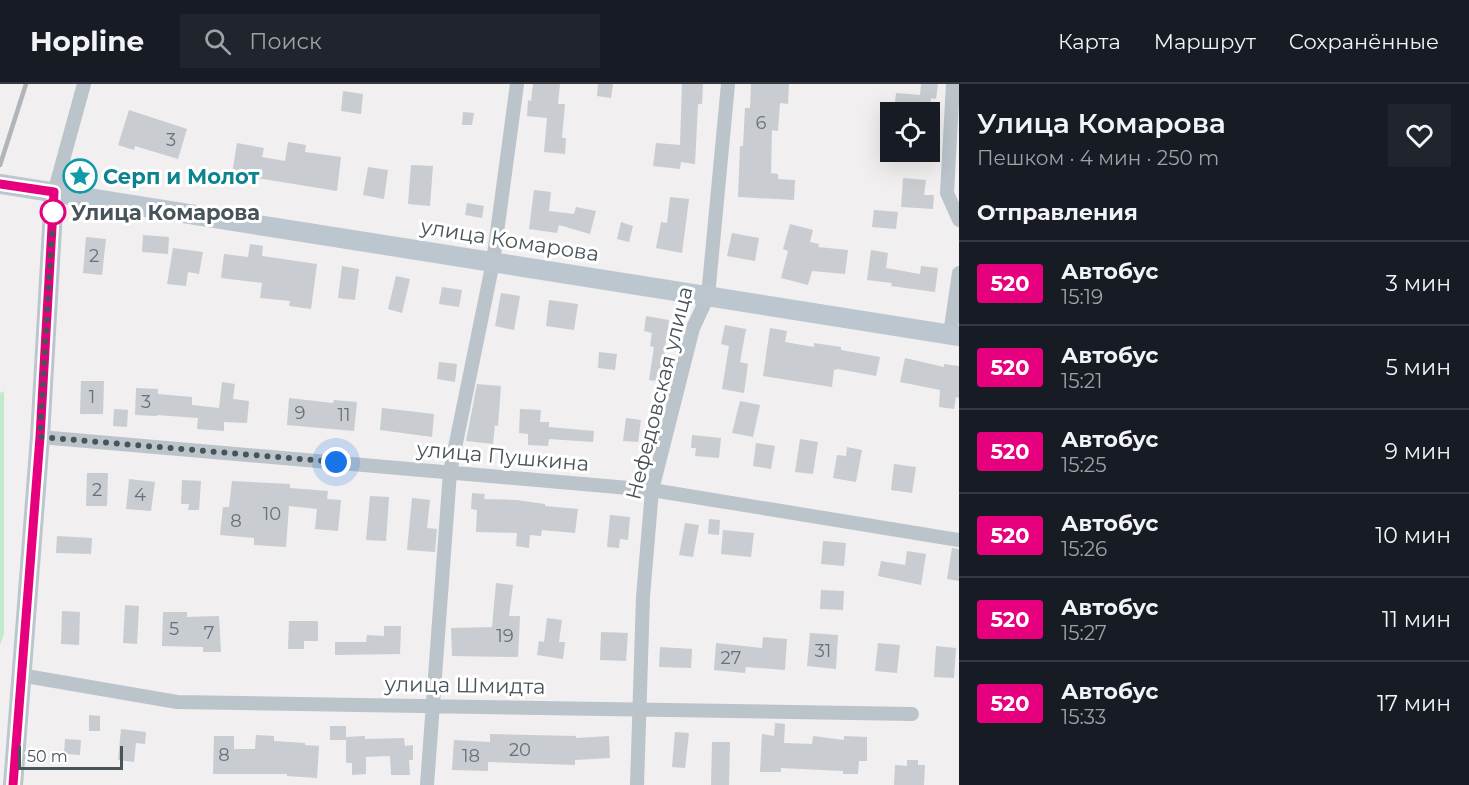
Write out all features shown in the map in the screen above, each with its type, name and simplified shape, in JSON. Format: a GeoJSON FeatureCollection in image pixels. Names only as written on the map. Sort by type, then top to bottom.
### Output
{"type":"FeatureCollection","features":[{"type":"Feature","properties":{"kind":"street"},"geometry":{"type":"LineString","coordinates":[[13,785],[40,437],[54,192],[84,84]]}},
{"type":"Feature","properties":{"kind":"street"},"geometry":{"type":"LineString","coordinates":[[427,785],[450,472],[493,262],[517,84]]}},
{"type":"Feature","properties":{"kind":"street","name":"Нефедовская улица"},"geometry":{"type":"LineString","coordinates":[[637,785],[643,597],[652,490],[693,328],[708,296],[728,84]]}},
{"type":"Feature","properties":{"kind":"street"},"geometry":{"type":"LineString","coordinates":[[953,84],[947,193],[959,220]]}},
{"type":"Feature","properties":{"kind":"street","name":"улица Комарова"},"geometry":{"type":"LineString","coordinates":[[0,184],[955,335]]}},
{"type":"Feature","properties":{"kind":"street"},"geometry":{"type":"LineString","coordinates":[[955,335],[959,273]]}},
{"type":"Feature","properties":{"kind":"street","name":"улица Пушкина"},"geometry":{"type":"LineString","coordinates":[[40,437],[652,490],[959,540]]}},
{"type":"Feature","properties":{"kind":"street","name":"улица Шмидта"},"geometry":{"type":"LineString","coordinates":[[20,675],[177,702],[912,714]]}},
{"type":"Feature","properties":{"kind":"green space"},"geometry":{"type":"Polygon","coordinates":[[[4,391],[4,634],[0,645],[0,393],[4,391]]]}},
{"type":"Feature","properties":{"kind":"building"},"geometry":{"type":"Polygon","coordinates":[[[533,84],[560,84],[558,104],[565,104],[562,138],[566,138],[565,154],[544,152],[547,118],[527,116],[528,100],[531,101],[533,84]]]}},
{"type":"Feature","properties":{"kind":"building"},"geometry":{"type":"Polygon","coordinates":[[[598,84],[613,84],[611,98],[597,96],[598,84]]]}},
{"type":"Feature","properties":{"kind":"building"},"geometry":{"type":"Polygon","coordinates":[[[682,84],[703,84],[702,104],[698,104],[695,164],[681,162],[680,169],[653,166],[656,143],[680,145],[682,84]]]}},
{"type":"Feature","properties":{"kind":"building"},"geometry":{"type":"Polygon","coordinates":[[[751,84],[789,84],[788,104],[780,103],[778,131],[772,130],[771,173],[778,174],[778,179],[795,180],[794,200],[738,197],[740,146],[743,146],[745,108],[750,108],[751,84]]]}},
{"type":"Feature","properties":{"kind":"building"},"geometry":{"type":"Polygon","coordinates":[[[921,84],[938,84],[936,99],[931,98],[931,102],[895,102],[896,93],[920,95],[921,84]]]}},
{"type":"Feature","properties":{"kind":"building"},"geometry":{"type":"Polygon","coordinates":[[[343,91],[363,94],[361,114],[341,111],[343,91]]]}},
{"type":"Feature","properties":{"kind":"building"},"geometry":{"type":"Polygon","coordinates":[[[129,110],[187,129],[178,159],[135,146],[134,150],[118,145],[129,110]]]}},
{"type":"Feature","properties":{"kind":"building"},"geometry":{"type":"Polygon","coordinates":[[[463,112],[474,113],[472,125],[462,125],[463,112]]]}},
{"type":"Feature","properties":{"kind":"building"},"geometry":{"type":"Polygon","coordinates":[[[288,142],[306,145],[305,152],[341,157],[337,191],[232,174],[237,143],[264,148],[262,157],[285,161],[288,142]]]}},
{"type":"Feature","properties":{"kind":"building"},"geometry":{"type":"Polygon","coordinates":[[[411,165],[433,166],[430,206],[408,204],[411,165]]]}},
{"type":"Feature","properties":{"kind":"building"},"geometry":{"type":"Polygon","coordinates":[[[368,167],[388,170],[384,199],[363,195],[368,167]]]}},
{"type":"Feature","properties":{"kind":"building"},"geometry":{"type":"Polygon","coordinates":[[[903,178],[926,180],[924,195],[934,195],[933,209],[901,207],[903,178]]]}},
{"type":"Feature","properties":{"kind":"building"},"geometry":{"type":"Polygon","coordinates":[[[534,190],[551,192],[549,211],[574,214],[576,207],[596,211],[590,234],[559,225],[557,233],[529,229],[534,190]]]}},
{"type":"Feature","properties":{"kind":"building"},"geometry":{"type":"Polygon","coordinates":[[[670,197],[689,199],[682,253],[656,248],[661,222],[667,223],[670,197]]]}},
{"type":"Feature","properties":{"kind":"building"},"geometry":{"type":"Polygon","coordinates":[[[467,203],[484,206],[482,218],[465,215],[467,203]]]}},
{"type":"Feature","properties":{"kind":"building"},"geometry":{"type":"Polygon","coordinates":[[[874,210],[898,212],[896,229],[872,227],[874,210]]]}},
{"type":"Feature","properties":{"kind":"building"},"geometry":{"type":"Polygon","coordinates":[[[621,222],[633,226],[629,242],[617,239],[621,222]]]}},
{"type":"Feature","properties":{"kind":"building"},"geometry":{"type":"Polygon","coordinates":[[[790,224],[813,230],[810,242],[819,244],[818,247],[848,250],[845,274],[812,271],[808,285],[781,278],[788,251],[783,249],[790,224]]]}},
{"type":"Feature","properties":{"kind":"building"},"geometry":{"type":"Polygon","coordinates":[[[732,233],[759,238],[755,261],[727,256],[732,233]]]}},
{"type":"Feature","properties":{"kind":"building"},"geometry":{"type":"Polygon","coordinates":[[[143,235],[169,237],[168,254],[142,252],[143,235]]]}},
{"type":"Feature","properties":{"kind":"building"},"geometry":{"type":"Polygon","coordinates":[[[86,237],[106,239],[102,275],[83,273],[86,237]]]}},
{"type":"Feature","properties":{"kind":"building"},"geometry":{"type":"Polygon","coordinates":[[[250,244],[263,246],[262,256],[317,264],[311,309],[289,306],[290,301],[260,298],[262,283],[221,278],[224,254],[248,257],[250,244]]]}},
{"type":"Feature","properties":{"kind":"building"},"geometry":{"type":"Polygon","coordinates":[[[173,248],[203,252],[199,274],[188,272],[186,286],[167,284],[173,248]]]}},
{"type":"Feature","properties":{"kind":"building"},"geometry":{"type":"Polygon","coordinates":[[[871,250],[888,253],[886,268],[920,274],[921,266],[938,268],[935,292],[867,280],[871,250]]]}},
{"type":"Feature","properties":{"kind":"building"},"geometry":{"type":"Polygon","coordinates":[[[342,266],[359,269],[355,300],[338,298],[342,266]]]}},
{"type":"Feature","properties":{"kind":"building"},"geometry":{"type":"Polygon","coordinates":[[[396,276],[410,279],[402,313],[388,309],[396,276]]]}},
{"type":"Feature","properties":{"kind":"building"},"geometry":{"type":"Polygon","coordinates":[[[442,287],[462,290],[459,307],[439,304],[442,287]]]}},
{"type":"Feature","properties":{"kind":"building"},"geometry":{"type":"Polygon","coordinates":[[[501,293],[520,296],[514,330],[495,326],[501,293]]]}},
{"type":"Feature","properties":{"kind":"building"},"geometry":{"type":"Polygon","coordinates":[[[549,300],[578,304],[574,330],[546,326],[549,300]]]}},
{"type":"Feature","properties":{"kind":"building"},"geometry":{"type":"Polygon","coordinates":[[[646,316],[669,320],[663,363],[666,363],[663,382],[649,380],[654,347],[650,346],[652,333],[644,331],[646,316]]]}},
{"type":"Feature","properties":{"kind":"building"},"geometry":{"type":"Polygon","coordinates":[[[725,325],[746,329],[740,362],[748,364],[744,393],[722,389],[729,346],[721,344],[725,325]]]}},
{"type":"Feature","properties":{"kind":"building"},"geometry":{"type":"Polygon","coordinates":[[[770,328],[787,331],[785,342],[814,347],[814,343],[841,347],[841,350],[880,357],[876,376],[834,370],[832,387],[763,376],[770,328]]]}},
{"type":"Feature","properties":{"kind":"building"},"geometry":{"type":"Polygon","coordinates":[[[599,352],[617,354],[615,370],[598,368],[599,352]]]}},
{"type":"Feature","properties":{"kind":"building"},"geometry":{"type":"Polygon","coordinates":[[[905,358],[944,367],[944,364],[959,366],[959,398],[956,397],[954,409],[939,407],[940,390],[900,382],[905,358]]]}},
{"type":"Feature","properties":{"kind":"building"},"geometry":{"type":"Polygon","coordinates":[[[439,362],[457,364],[455,382],[437,379],[439,362]]]}},
{"type":"Feature","properties":{"kind":"building"},"geometry":{"type":"Polygon","coordinates":[[[81,381],[104,381],[103,414],[80,414],[81,381]]]}},
{"type":"Feature","properties":{"kind":"building"},"geometry":{"type":"Polygon","coordinates":[[[222,382],[235,384],[233,399],[249,401],[247,423],[224,422],[224,431],[197,429],[198,418],[135,415],[136,388],[158,389],[158,394],[192,397],[192,405],[219,408],[222,382]]]}},
{"type":"Feature","properties":{"kind":"building"},"geometry":{"type":"Polygon","coordinates":[[[477,384],[501,386],[498,426],[495,425],[493,444],[466,441],[477,384]]]}},
{"type":"Feature","properties":{"kind":"building"},"geometry":{"type":"Polygon","coordinates":[[[289,398],[333,403],[334,400],[357,402],[354,431],[287,425],[289,398]]]}},
{"type":"Feature","properties":{"kind":"building"},"geometry":{"type":"Polygon","coordinates":[[[740,401],[760,405],[753,437],[732,433],[740,401]]]}},
{"type":"Feature","properties":{"kind":"building"},"geometry":{"type":"Polygon","coordinates":[[[382,408],[434,414],[432,437],[380,430],[382,408]]]}},
{"type":"Feature","properties":{"kind":"building"},"geometry":{"type":"Polygon","coordinates":[[[114,409],[128,410],[127,427],[113,426],[114,409]]]}},
{"type":"Feature","properties":{"kind":"building"},"geometry":{"type":"Polygon","coordinates":[[[520,409],[541,410],[540,422],[549,422],[549,427],[594,431],[593,442],[549,439],[548,446],[528,445],[528,434],[519,433],[520,409]]]}},
{"type":"Feature","properties":{"kind":"building"},"geometry":{"type":"Polygon","coordinates":[[[626,418],[641,420],[638,442],[623,441],[626,418]]]}},
{"type":"Feature","properties":{"kind":"building"},"geometry":{"type":"Polygon","coordinates":[[[692,435],[721,438],[719,458],[695,456],[696,448],[691,448],[692,435]]]}},
{"type":"Feature","properties":{"kind":"building"},"geometry":{"type":"Polygon","coordinates":[[[800,439],[818,442],[813,474],[795,472],[800,439]]]}},
{"type":"Feature","properties":{"kind":"building"},"geometry":{"type":"Polygon","coordinates":[[[756,443],[775,446],[771,469],[753,466],[756,443]]]}},
{"type":"Feature","properties":{"kind":"building"},"geometry":{"type":"Polygon","coordinates":[[[847,447],[862,450],[856,482],[833,478],[837,455],[846,456],[847,447]]]}},
{"type":"Feature","properties":{"kind":"building"},"geometry":{"type":"Polygon","coordinates":[[[894,464],[916,467],[912,493],[891,490],[894,464]]]}},
{"type":"Feature","properties":{"kind":"building"},"geometry":{"type":"Polygon","coordinates":[[[87,473],[108,473],[107,506],[86,506],[87,473]]]}},
{"type":"Feature","properties":{"kind":"building"},"geometry":{"type":"Polygon","coordinates":[[[129,479],[155,482],[151,511],[126,509],[129,479]]]}},
{"type":"Feature","properties":{"kind":"building"},"geometry":{"type":"Polygon","coordinates":[[[182,480],[201,481],[199,510],[188,510],[189,504],[181,504],[182,480]]]}},
{"type":"Feature","properties":{"kind":"building"},"geometry":{"type":"Polygon","coordinates":[[[232,481],[290,484],[290,488],[328,491],[327,499],[341,500],[338,531],[315,529],[317,509],[289,506],[286,547],[254,545],[254,538],[220,535],[223,507],[229,507],[232,481]]]}},
{"type":"Feature","properties":{"kind":"building"},"geometry":{"type":"Polygon","coordinates":[[[472,493],[485,494],[484,499],[516,500],[578,509],[575,533],[542,530],[541,536],[530,535],[529,548],[516,546],[517,533],[476,532],[477,510],[471,509],[472,493]]]}},
{"type":"Feature","properties":{"kind":"building"},"geometry":{"type":"Polygon","coordinates":[[[370,496],[389,497],[386,541],[366,540],[370,496]]]}},
{"type":"Feature","properties":{"kind":"building"},"geometry":{"type":"Polygon","coordinates":[[[412,498],[430,500],[427,528],[437,529],[435,552],[407,550],[412,498]]]}},
{"type":"Feature","properties":{"kind":"building"},"geometry":{"type":"Polygon","coordinates":[[[610,515],[630,517],[628,540],[620,539],[619,548],[607,547],[610,515]]]}},
{"type":"Feature","properties":{"kind":"building"},"geometry":{"type":"Polygon","coordinates":[[[709,519],[720,520],[719,535],[708,534],[709,519]]]}},
{"type":"Feature","properties":{"kind":"building"},"geometry":{"type":"Polygon","coordinates":[[[685,523],[699,525],[693,557],[679,555],[685,523]]]}},
{"type":"Feature","properties":{"kind":"building"},"geometry":{"type":"Polygon","coordinates":[[[723,530],[754,533],[751,557],[721,554],[723,530]]]}},
{"type":"Feature","properties":{"kind":"building"},"geometry":{"type":"Polygon","coordinates":[[[57,536],[92,538],[91,554],[56,553],[57,536]]]}},
{"type":"Feature","properties":{"kind":"building"},"geometry":{"type":"Polygon","coordinates":[[[823,541],[846,543],[844,566],[821,564],[823,541]]]}},
{"type":"Feature","properties":{"kind":"building"},"geometry":{"type":"Polygon","coordinates":[[[952,548],[959,549],[959,581],[947,579],[952,548]]]}},
{"type":"Feature","properties":{"kind":"building"},"geometry":{"type":"Polygon","coordinates":[[[907,551],[926,554],[921,585],[878,576],[881,561],[905,565],[907,551]]]}},
{"type":"Feature","properties":{"kind":"building"},"geometry":{"type":"Polygon","coordinates":[[[496,583],[513,585],[509,616],[520,616],[518,657],[452,656],[451,628],[492,627],[496,583]]]}},
{"type":"Feature","properties":{"kind":"building"},"geometry":{"type":"Polygon","coordinates":[[[821,590],[844,591],[843,610],[820,609],[821,590]]]}},
{"type":"Feature","properties":{"kind":"building"},"geometry":{"type":"Polygon","coordinates":[[[125,605],[139,606],[137,644],[123,643],[125,605]]]}},
{"type":"Feature","properties":{"kind":"building"},"geometry":{"type":"Polygon","coordinates":[[[62,611],[80,612],[79,645],[61,644],[62,611]]]}},
{"type":"Feature","properties":{"kind":"building"},"geometry":{"type":"Polygon","coordinates":[[[163,612],[187,612],[187,617],[219,616],[221,652],[203,652],[203,647],[162,646],[163,612]]]}},
{"type":"Feature","properties":{"kind":"building"},"geometry":{"type":"Polygon","coordinates":[[[547,618],[562,620],[559,642],[565,642],[563,659],[537,655],[539,641],[544,642],[547,618]]]}},
{"type":"Feature","properties":{"kind":"building"},"geometry":{"type":"Polygon","coordinates":[[[289,621],[318,621],[318,641],[304,641],[304,649],[288,649],[289,621]]]}},
{"type":"Feature","properties":{"kind":"building"},"geometry":{"type":"Polygon","coordinates":[[[384,626],[401,626],[400,654],[335,655],[335,642],[366,642],[367,635],[384,636],[384,626]]]}},
{"type":"Feature","properties":{"kind":"building"},"geometry":{"type":"Polygon","coordinates":[[[601,632],[628,633],[626,661],[600,660],[601,632]]]}},
{"type":"Feature","properties":{"kind":"building"},"geometry":{"type":"Polygon","coordinates":[[[810,633],[838,635],[836,669],[807,666],[810,633]]]}},
{"type":"Feature","properties":{"kind":"building"},"geometry":{"type":"Polygon","coordinates":[[[763,637],[787,639],[785,670],[746,667],[745,673],[714,670],[716,643],[762,648],[763,637]]]}},
{"type":"Feature","properties":{"kind":"building"},"geometry":{"type":"Polygon","coordinates":[[[878,643],[900,645],[897,673],[875,671],[878,643]]]}},
{"type":"Feature","properties":{"kind":"building"},"geometry":{"type":"Polygon","coordinates":[[[936,646],[956,648],[954,678],[934,677],[936,646]]]}},
{"type":"Feature","properties":{"kind":"building"},"geometry":{"type":"Polygon","coordinates":[[[660,647],[692,649],[691,668],[659,667],[660,647]]]}},
{"type":"Feature","properties":{"kind":"building"},"geometry":{"type":"Polygon","coordinates":[[[89,715],[100,716],[100,731],[89,731],[89,715]]]}},
{"type":"Feature","properties":{"kind":"building"},"geometry":{"type":"Polygon","coordinates":[[[775,723],[785,724],[784,743],[812,744],[813,736],[844,740],[844,736],[867,737],[867,761],[859,761],[858,774],[843,774],[843,771],[781,768],[781,772],[760,772],[762,734],[774,736],[775,723]]]}},
{"type":"Feature","properties":{"kind":"building"},"geometry":{"type":"Polygon","coordinates":[[[330,726],[346,726],[346,740],[330,740],[330,726]]]}},
{"type":"Feature","properties":{"kind":"building"},"geometry":{"type":"Polygon","coordinates":[[[121,729],[146,732],[145,744],[136,743],[134,762],[118,760],[121,729]]]}},
{"type":"Feature","properties":{"kind":"building"},"geometry":{"type":"Polygon","coordinates":[[[675,732],[689,733],[685,768],[672,767],[675,732]]]}},
{"type":"Feature","properties":{"kind":"building"},"geometry":{"type":"Polygon","coordinates":[[[490,734],[576,736],[576,738],[609,736],[610,758],[575,760],[575,765],[488,762],[488,771],[452,770],[454,740],[490,742],[490,734]]]}},
{"type":"Feature","properties":{"kind":"building"},"geometry":{"type":"Polygon","coordinates":[[[256,735],[274,736],[274,741],[319,746],[317,778],[287,776],[287,774],[213,774],[214,736],[234,736],[234,749],[255,749],[256,735]]]}},
{"type":"Feature","properties":{"kind":"building"},"geometry":{"type":"Polygon","coordinates":[[[365,736],[365,739],[404,738],[405,746],[413,745],[413,760],[409,760],[410,775],[391,775],[390,756],[366,757],[366,774],[352,775],[352,763],[346,763],[346,737],[365,736]]]}},
{"type":"Feature","properties":{"kind":"building"},"geometry":{"type":"Polygon","coordinates":[[[65,739],[81,740],[80,755],[64,754],[65,739]]]}},
{"type":"Feature","properties":{"kind":"building"},"geometry":{"type":"Polygon","coordinates":[[[712,742],[730,742],[729,785],[711,785],[712,742]]]}},
{"type":"Feature","properties":{"kind":"building"},"geometry":{"type":"Polygon","coordinates":[[[907,760],[918,760],[918,765],[925,765],[924,785],[894,785],[895,765],[907,766],[907,760]]]}},
{"type":"Feature","properties":{"kind":"railway"},"geometry":{"type":"LineString","coordinates":[[0,165],[26,84]]}},
{"type":"Feature","properties":{"kind":"bus line","name":"520"},"geometry":{"type":"LineString","coordinates":[[0,184],[54,192],[40,437],[13,785]]}},
{"type":"Feature","properties":{"kind":"place","name":"Серп и Молот"},"geometry":{"type":"Point","coordinates":[80,176]}},
{"type":"Feature","properties":{"kind":"place","name":"Улица Комарова"},"geometry":{"type":"Point","coordinates":[53,212]}},
{"type":"Feature","properties":{"kind":"route"},"geometry":{"type":"LineString","coordinates":[[53,212],[40,437],[336,462]]}}]}
